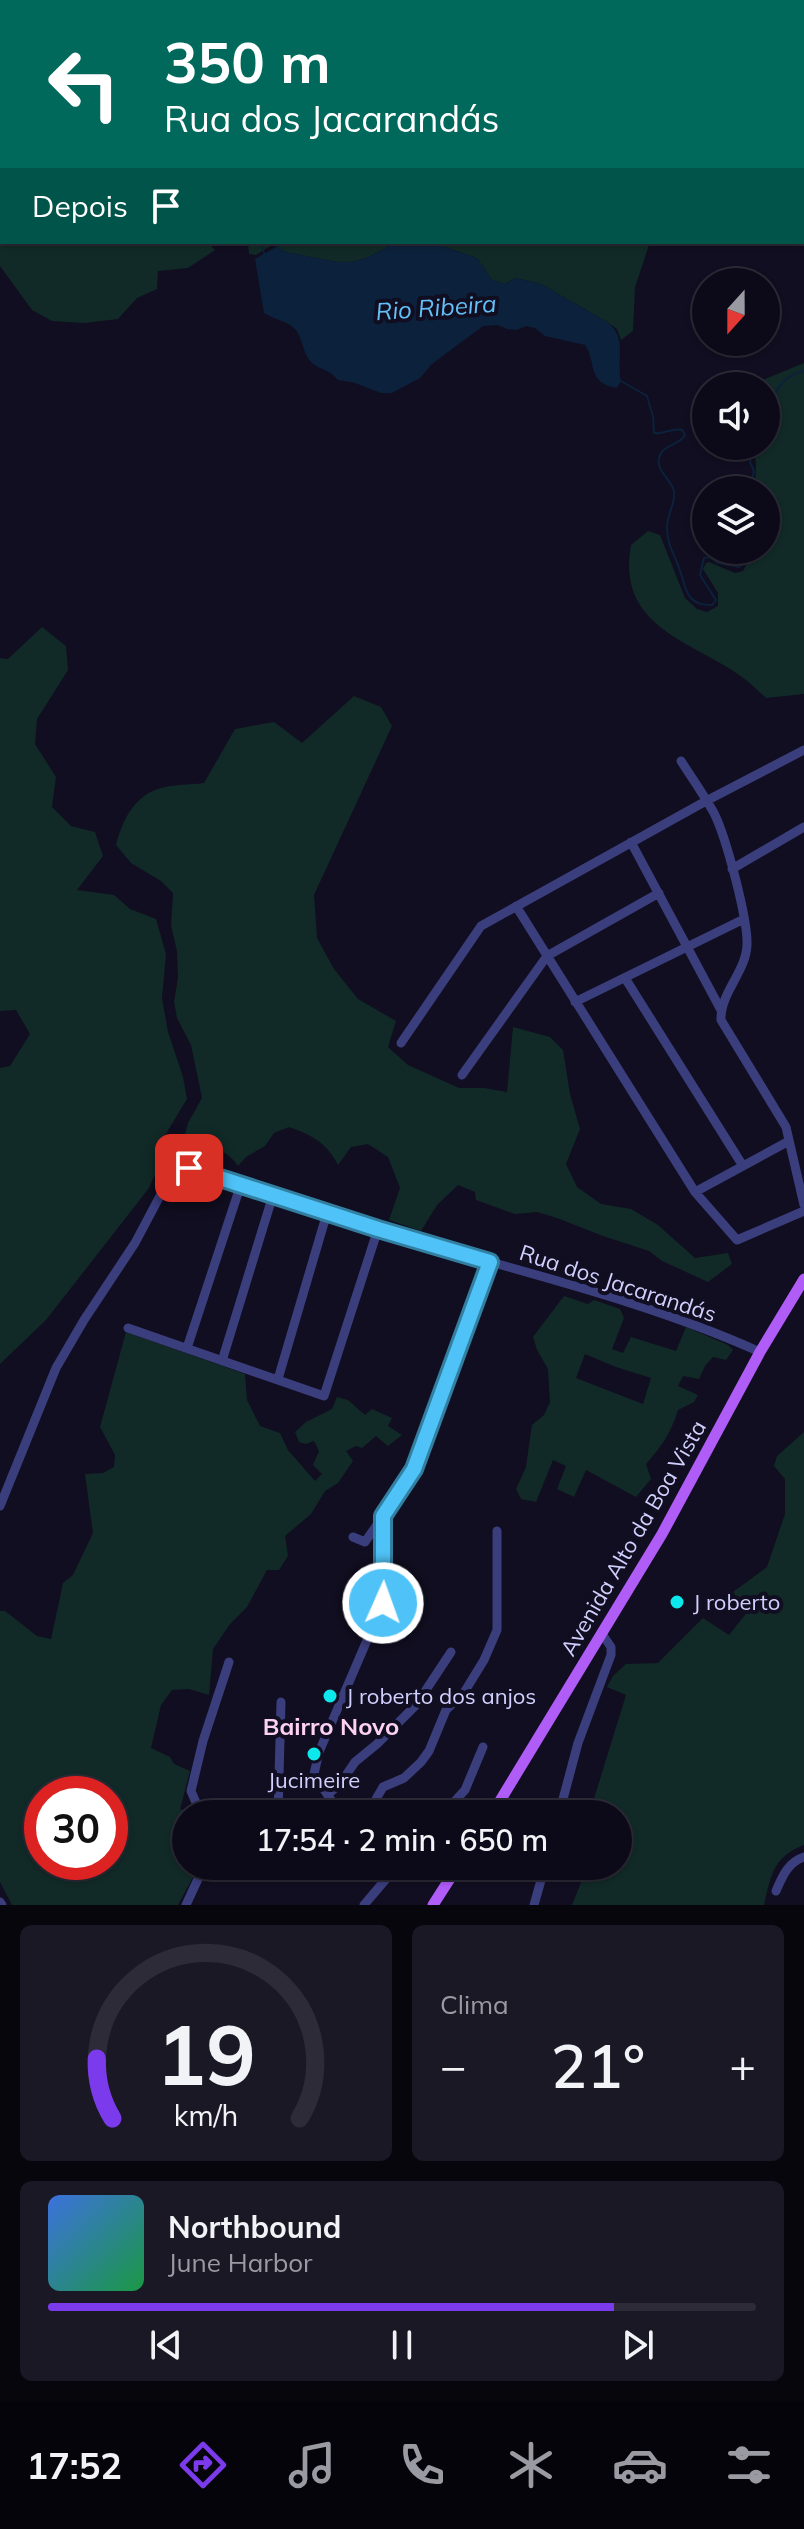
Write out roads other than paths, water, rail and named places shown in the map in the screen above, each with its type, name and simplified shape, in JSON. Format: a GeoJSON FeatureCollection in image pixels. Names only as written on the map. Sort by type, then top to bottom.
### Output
{"type":"FeatureCollection","features":[{"type":"Feature","properties":{"kind":"main road","name":"Avenida Alto da Boa Vista"},"geometry":{"type":"LineString","coordinates":[[501,1800],[662,1534],[760,1352],[804,1279]]}},
{"type":"Feature","properties":{"kind":"main road"},"geometry":{"type":"LineString","coordinates":[[433,1905],[449,1880]]}},
{"type":"Feature","properties":{"kind":"street"},"geometry":{"type":"LineString","coordinates":[[401,1043],[481,926],[804,750]]}},
{"type":"Feature","properties":{"kind":"street"},"geometry":{"type":"LineString","coordinates":[[681,761],[715,815],[744,919],[747,946],[721,1010],[721,1020],[786,1127],[804,1205]]}},
{"type":"Feature","properties":{"kind":"street"},"geometry":{"type":"LineString","coordinates":[[732,869],[804,827]]}},
{"type":"Feature","properties":{"kind":"street"},"geometry":{"type":"LineString","coordinates":[[631,842],[721,1010]]}},
{"type":"Feature","properties":{"kind":"street"},"geometry":{"type":"LineString","coordinates":[[462,1075],[547,956],[659,893]]}},
{"type":"Feature","properties":{"kind":"street"},"geometry":{"type":"LineString","coordinates":[[516,906],[695,1192],[737,1240],[804,1211]]}},
{"type":"Feature","properties":{"kind":"street"},"geometry":{"type":"LineString","coordinates":[[575,1002],[744,919]]}},
{"type":"Feature","properties":{"kind":"street"},"geometry":{"type":"LineString","coordinates":[[625,978],[743,1166]]}},
{"type":"Feature","properties":{"kind":"street"},"geometry":{"type":"LineString","coordinates":[[695,1192],[789,1141]]}},
{"type":"Feature","properties":{"kind":"street"},"geometry":{"type":"LineString","coordinates":[[176,1149],[185,1153],[189,1168],[181,1177],[170,1177],[161,1163],[170,1150],[176,1149]]}},
{"type":"Feature","properties":{"kind":"street","name":"Rua dos Jacarandás"},"geometry":{"type":"LineString","coordinates":[[189,1168],[378,1229],[651,1309],[760,1352]]}},
{"type":"Feature","properties":{"kind":"street"},"geometry":{"type":"LineString","coordinates":[[0,1506],[56,1368],[135,1243],[170,1177]]}},
{"type":"Feature","properties":{"kind":"street"},"geometry":{"type":"LineString","coordinates":[[187,1348],[241,1184]]}},
{"type":"Feature","properties":{"kind":"street"},"geometry":{"type":"LineString","coordinates":[[222,1361],[273,1195]]}},
{"type":"Feature","properties":{"kind":"street"},"geometry":{"type":"LineString","coordinates":[[278,1379],[327,1213]]}},
{"type":"Feature","properties":{"kind":"street"},"geometry":{"type":"LineString","coordinates":[[128,1328],[324,1396],[378,1229]]}},
{"type":"Feature","properties":{"kind":"street"},"geometry":{"type":"LineString","coordinates":[[353,1537],[365,1542],[414,1469],[490,1262]]}},
{"type":"Feature","properties":{"kind":"street"},"geometry":{"type":"LineString","coordinates":[[332,1800],[314,1774],[319,1752],[383,1603],[383,1516]]}},
{"type":"Feature","properties":{"kind":"street"},"geometry":{"type":"LineString","coordinates":[[376,1800],[383,1787],[404,1778],[421,1762],[429,1751],[446,1710],[465,1691],[484,1660],[497,1630],[497,1531]]}},
{"type":"Feature","properties":{"kind":"street"},"geometry":{"type":"LineString","coordinates":[[563,1800],[578,1743],[611,1655],[611,1647],[602,1634]]}},
{"type":"Feature","properties":{"kind":"street"},"geometry":{"type":"LineString","coordinates":[[328,1794],[340,1784],[355,1762],[416,1705],[448,1656]]}},
{"type":"Feature","properties":{"kind":"street"},"geometry":{"type":"LineString","coordinates":[[195,1800],[191,1791],[203,1741],[229,1662]]}},
{"type":"Feature","properties":{"kind":"street"},"geometry":{"type":"LineString","coordinates":[[278,1800],[281,1702]]}},
{"type":"Feature","properties":{"kind":"street"},"geometry":{"type":"LineString","coordinates":[[456,1800],[465,1790],[483,1747]]}},
{"type":"Feature","properties":{"kind":"street"},"geometry":{"type":"LineString","coordinates":[[776,1891],[788,1868],[804,1857]]}},
{"type":"Feature","properties":{"kind":"street"},"geometry":{"type":"LineString","coordinates":[[186,1905],[198,1880]]}},
{"type":"Feature","properties":{"kind":"street"},"geometry":{"type":"LineString","coordinates":[[364,1905],[385,1880]]}},
{"type":"Feature","properties":{"kind":"street"},"geometry":{"type":"LineString","coordinates":[[534,1905],[541,1880]]}},
{"type":"Feature","properties":{"kind":"water"},"geometry":{"type":"Polygon","coordinates":[[[391,244],[436,244],[477,258],[492,280],[505,284],[516,278],[541,284],[613,328],[619,341],[621,381],[617,388],[596,377],[585,345],[545,336],[535,328],[526,326],[517,330],[498,325],[483,326],[432,364],[420,378],[392,393],[381,393],[338,380],[308,358],[294,328],[264,313],[255,259],[279,245],[282,251],[344,262],[379,252],[391,244]]]}},
{"type":"Feature","properties":{"kind":"waterway","name":"Rio Ribeira"},"geometry":{"type":"LineString","coordinates":[[261,244],[265,255]]}},
{"type":"Feature","properties":{"kind":"waterway","name":"Rio Ribeira"},"geometry":{"type":"LineString","coordinates":[[780,386],[788,377],[804,371]]}},
{"type":"Feature","properties":{"kind":"waterway","name":"Rio Ribeira"},"geometry":{"type":"LineString","coordinates":[[621,381],[647,396],[654,433],[678,429],[685,435],[663,450],[659,458],[662,471],[674,491],[667,534],[690,597],[697,603],[712,605],[716,600],[700,575],[703,564]]}},
{"type":"Feature","properties":{"kind":"waterway","name":"Rio Ribeira"},"geometry":{"type":"LineString","coordinates":[[750,460],[753,476]]}},
{"type":"Feature","properties":{"kind":"waterway","name":"Rio Ribeira"},"geometry":{"type":"LineString","coordinates":[[723,564],[739,567],[743,564]]}},
{"type":"Feature","properties":{"kind":"place","name":"J roberto"},"geometry":{"type":"Point","coordinates":[677,1602]}},
{"type":"Feature","properties":{"kind":"place","name":"J roberto dos anjos"},"geometry":{"type":"Point","coordinates":[330,1696]}},
{"type":"Feature","properties":{"kind":"place","name":"Jucimeire"},"geometry":{"type":"Point","coordinates":[314,1754]}},
{"type":"Feature","properties":{"kind":"district","name":"Bairro Novo"},"geometry":{"type":"Point","coordinates":[331,1727]}}]}
